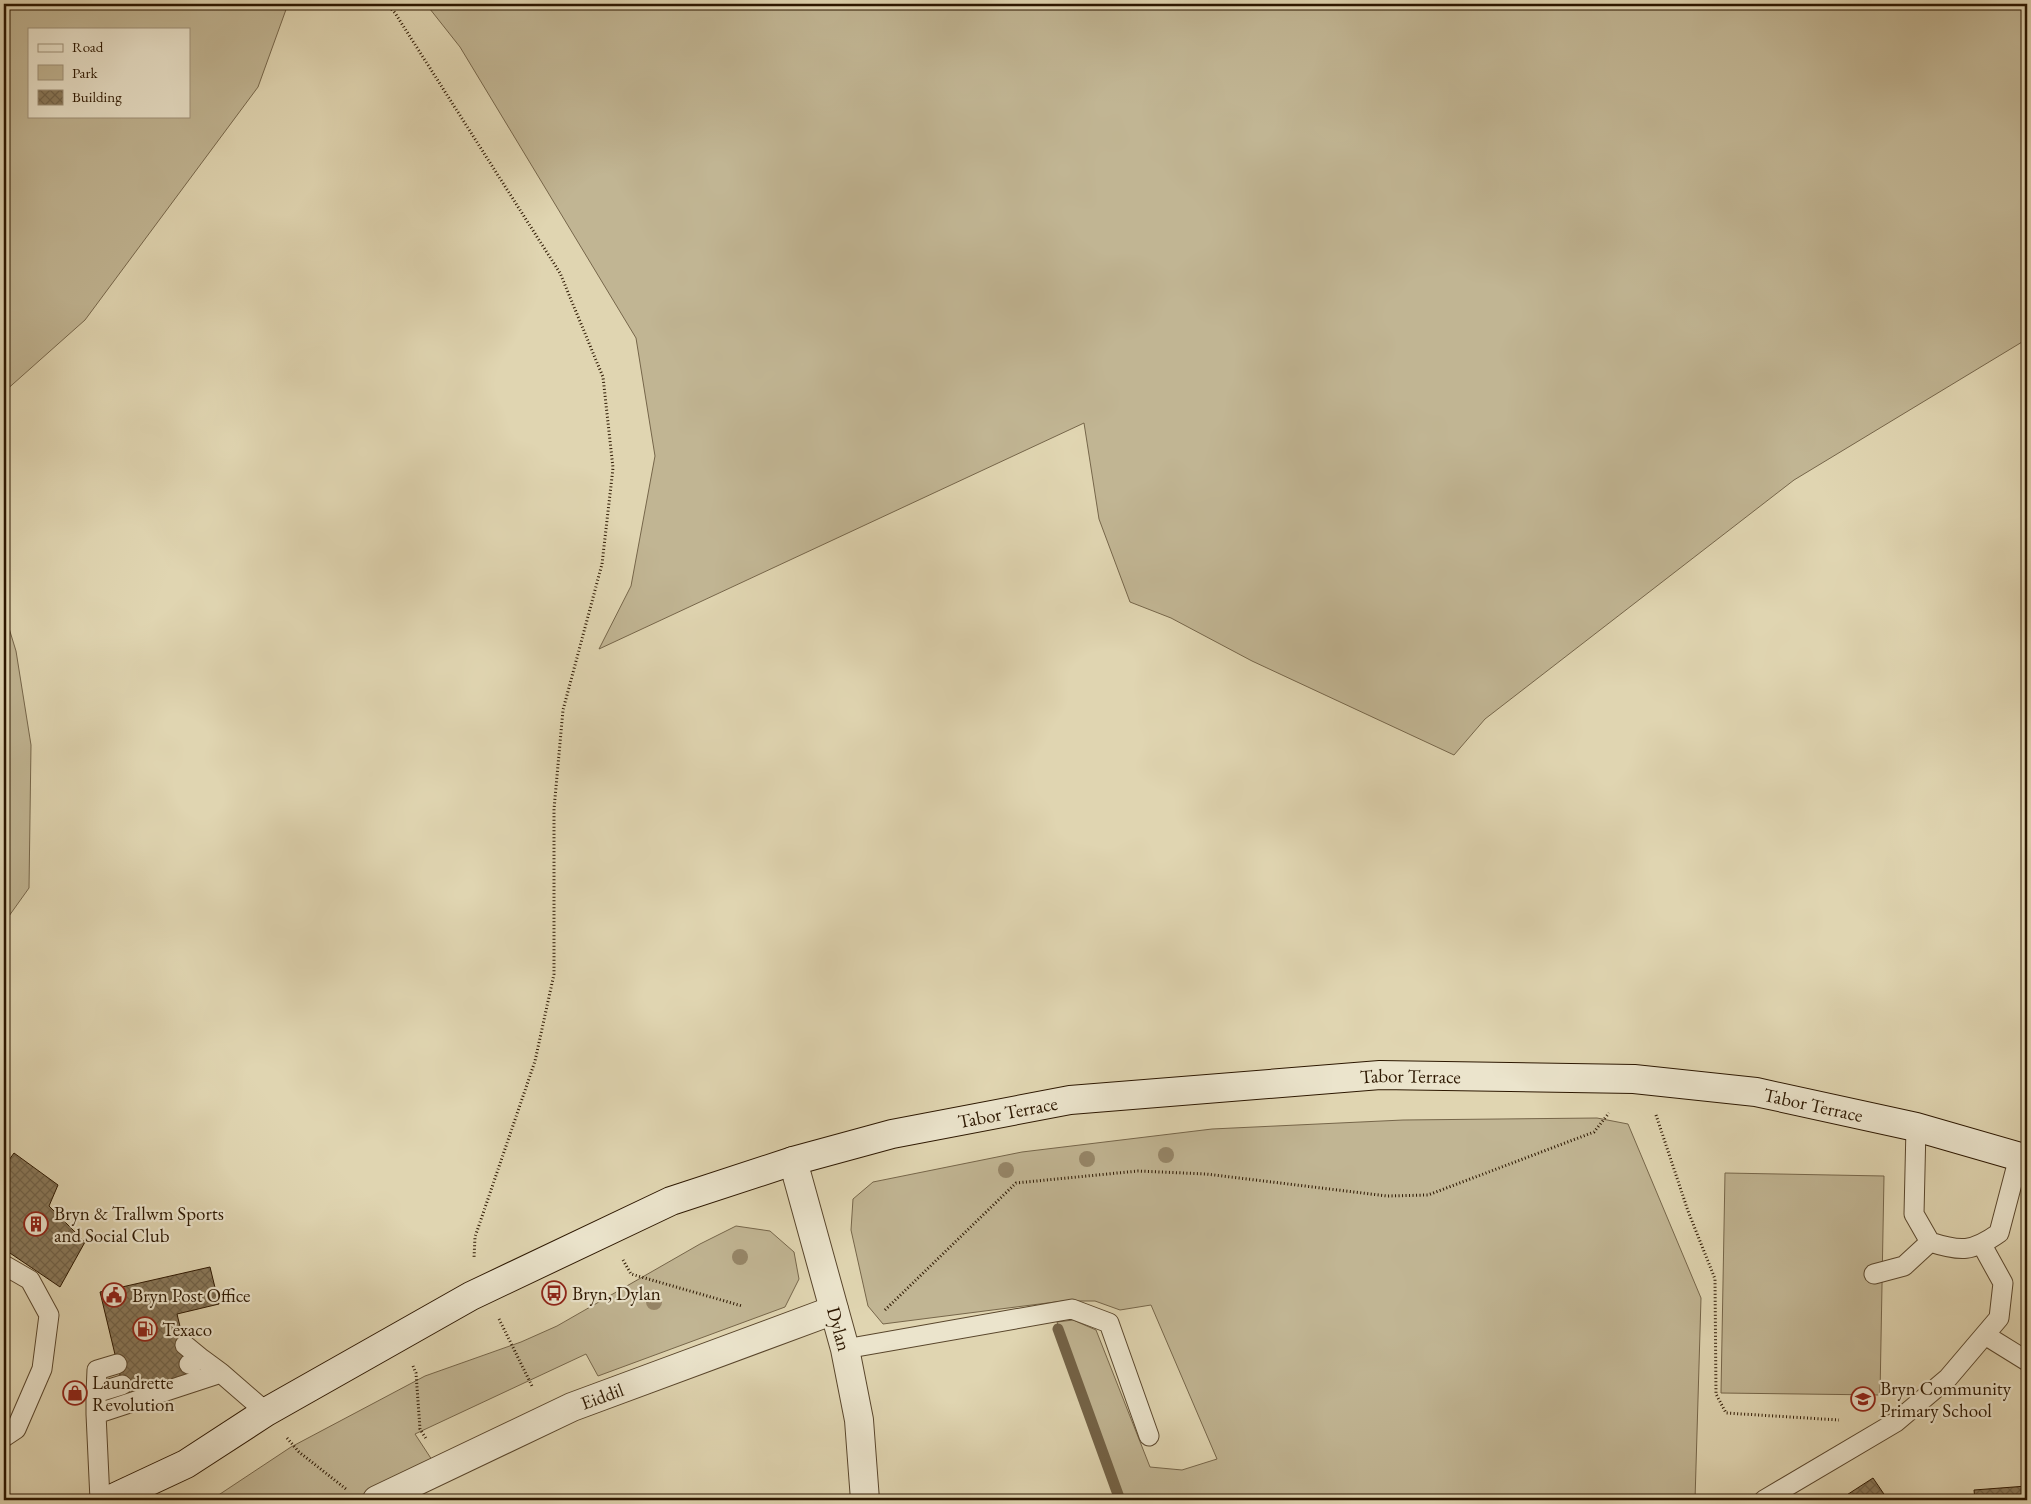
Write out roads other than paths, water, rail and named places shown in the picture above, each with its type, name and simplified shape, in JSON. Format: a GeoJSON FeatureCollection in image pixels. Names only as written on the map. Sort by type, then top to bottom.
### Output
{"type":"FeatureCollection","features":[{"type":"Feature","properties":{"kind":"main road","name":"Tabor Terrace"},"geometry":{"type":"LineString","coordinates":[[109,1500],[186,1464],[266,1412],[478,1293],[671,1201],[793,1161],[892,1134],[1070,1100],[1380,1074],[1639,1080],[1756,1092],[1916,1127],[2023,1158]]}},
{"type":"Feature","properties":{"kind":"main road","name":"Dylan"},"geometry":{"type":"LineString","coordinates":[[793,1161],[845,1349],[859,1420],[865,1500]]}},
{"type":"Feature","properties":{"kind":"main road","name":"Eiddil"},"geometry":{"type":"LineString","coordinates":[[365,1497],[444,1468],[572,1407],[834,1310]]}},
{"type":"Feature","properties":{"kind":"lane"},"geometry":{"type":"LineString","coordinates":[[1916,1127],[1914,1214],[1930,1242],[1955,1250],[1982,1245],[1999,1233],[2023,1158]]}},
{"type":"Feature","properties":{"kind":"lane"},"geometry":{"type":"LineString","coordinates":[[1874,1274],[1904,1266],[1930,1242]]}},
{"type":"Feature","properties":{"kind":"lane"},"geometry":{"type":"LineString","coordinates":[[1764,1500],[1896,1422],[1948,1378],[1985,1335],[1999,1318],[2003,1283],[1982,1245]]}},
{"type":"Feature","properties":{"kind":"lane"},"geometry":{"type":"LineString","coordinates":[[4,1265],[30,1280],[49,1316],[42,1369],[16,1428],[4,1437]]}},
{"type":"Feature","properties":{"kind":"lane"},"geometry":{"type":"LineString","coordinates":[[845,1349],[1072,1309],[1108,1322],[1149,1436]]}},
{"type":"Feature","properties":{"kind":"lane"},"geometry":{"type":"LineString","coordinates":[[1985,1335],[2027,1360]]}},
{"type":"Feature","properties":{"kind":"lane"},"geometry":{"type":"LineString","coordinates":[[185,1345],[196,1361],[221,1373],[266,1412]]}},
{"type":"Feature","properties":{"kind":"lane"},"geometry":{"type":"LineString","coordinates":[[100,1500],[96,1414],[97,1370],[117,1364]]}},
{"type":"Feature","properties":{"kind":"lane"},"geometry":{"type":"LineString","coordinates":[[96,1414],[221,1373]]}},
{"type":"Feature","properties":{"kind":"lane"},"geometry":{"type":"LineString","coordinates":[[96,1392],[122,1385]]}},
{"type":"Feature","properties":{"kind":"waterway"},"geometry":{"type":"LineString","coordinates":[[1058,1329],[1120,1500]]}},
{"type":"Feature","properties":{"kind":"place","name":"Bryn & Trallwm Sports and Social Club"},"geometry":{"type":"Point","coordinates":[36,1224]}},
{"type":"Feature","properties":{"kind":"place","name":"Bryn, Dylan"},"geometry":{"type":"Point","coordinates":[554,1293]}},
{"type":"Feature","properties":{"kind":"place","name":"Bryn Post Office"},"geometry":{"type":"Point","coordinates":[114,1295]}},
{"type":"Feature","properties":{"kind":"place","name":"Texaco"},"geometry":{"type":"Point","coordinates":[145,1329]}},
{"type":"Feature","properties":{"kind":"place","name":"Laundrette Revolution"},"geometry":{"type":"Point","coordinates":[75,1393]}},
{"type":"Feature","properties":{"kind":"place","name":"Bryn Community Primary School"},"geometry":{"type":"Point","coordinates":[1863,1399]}}]}
